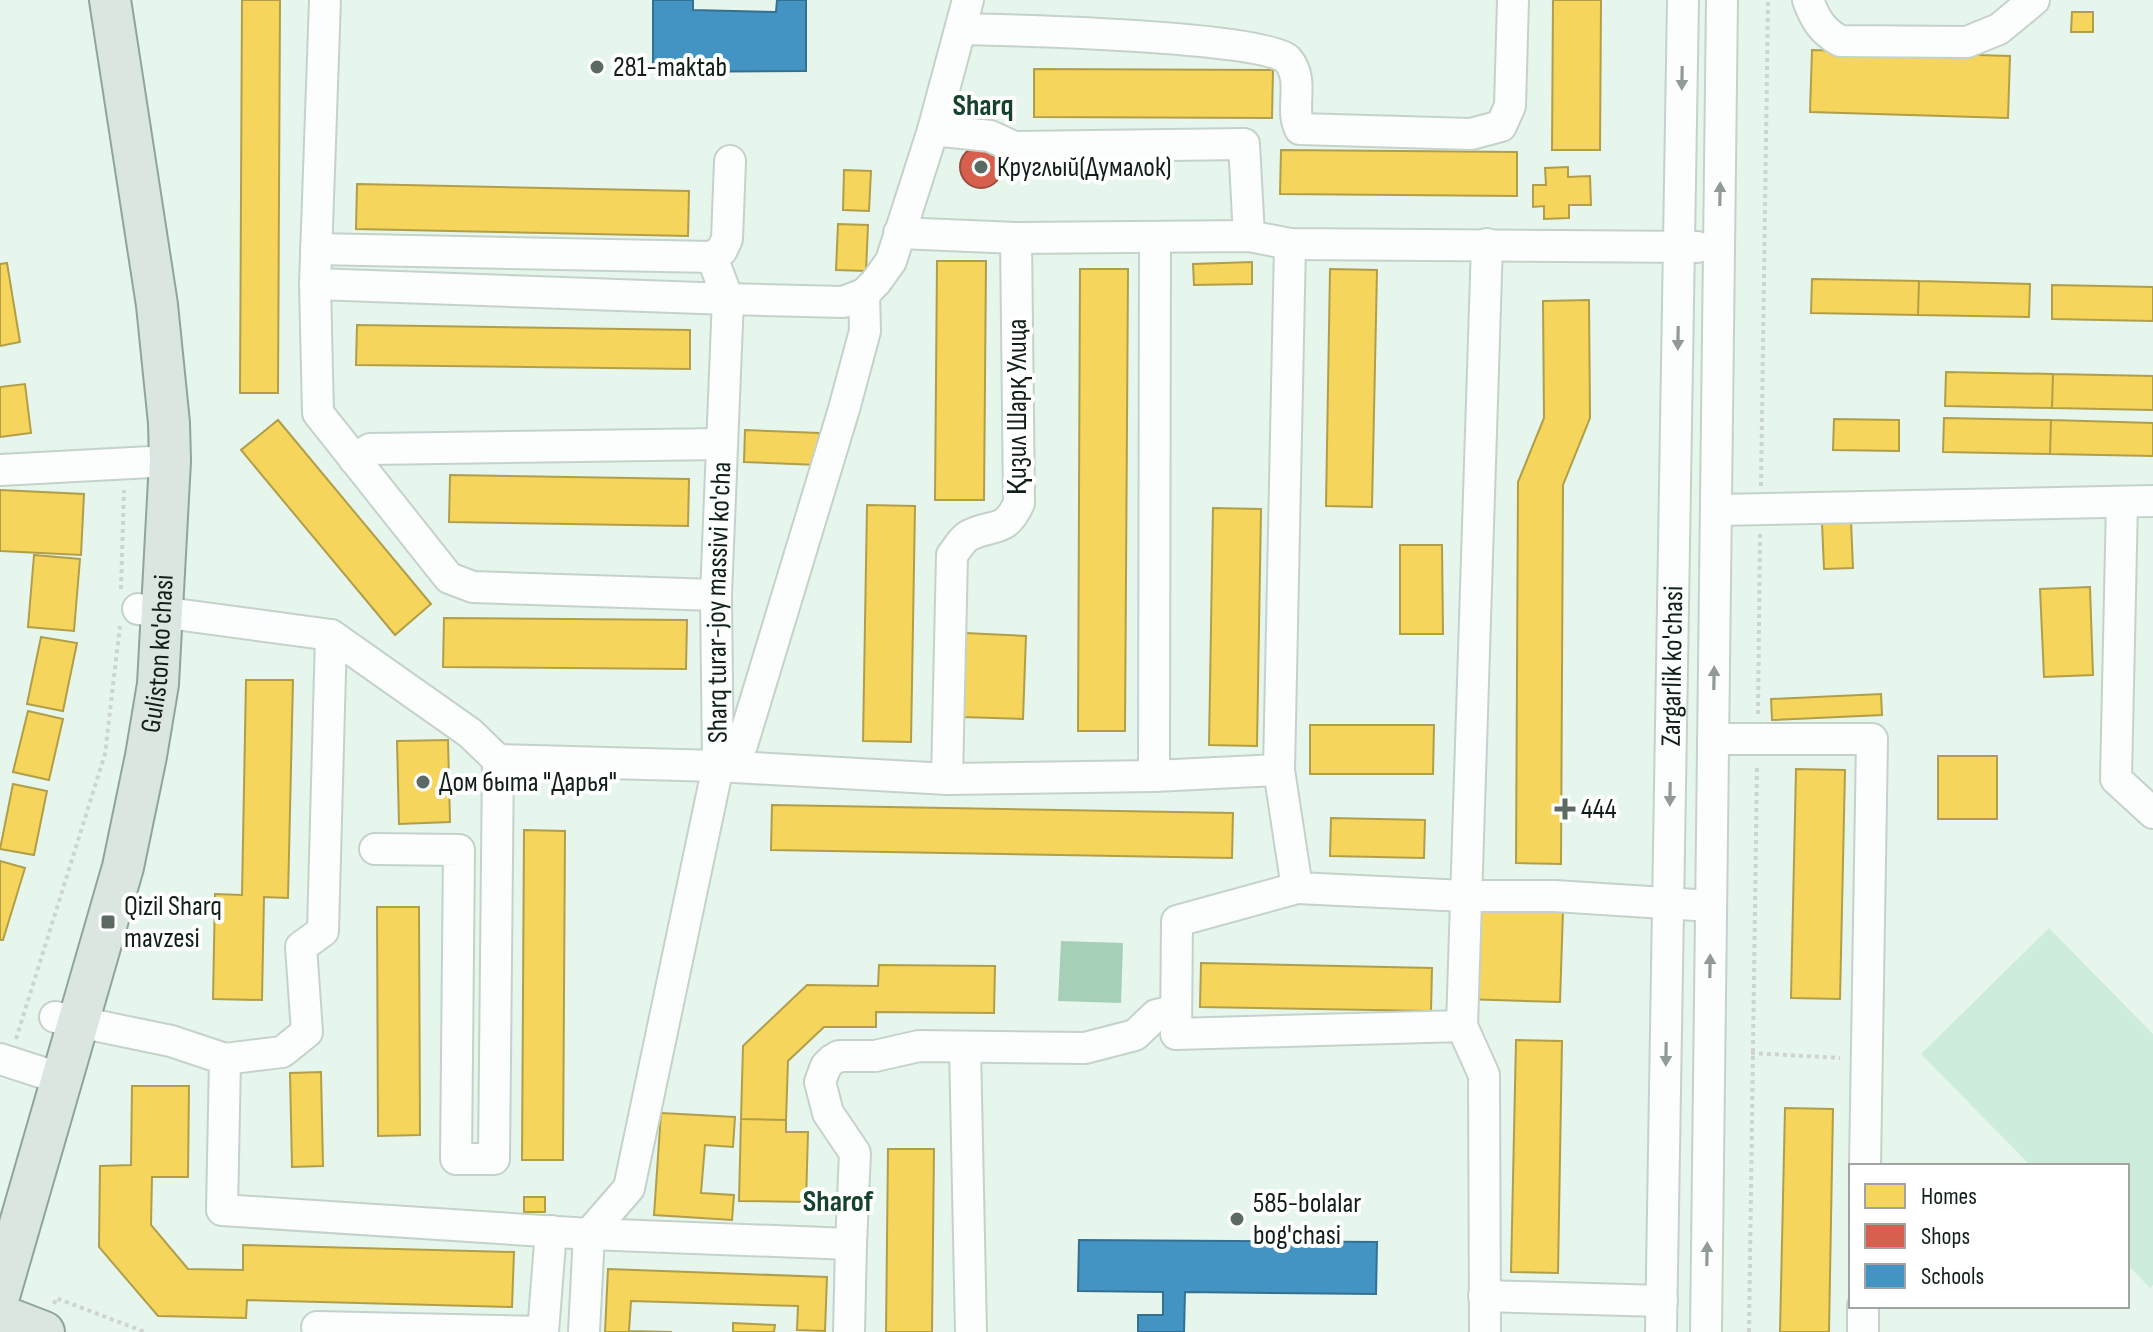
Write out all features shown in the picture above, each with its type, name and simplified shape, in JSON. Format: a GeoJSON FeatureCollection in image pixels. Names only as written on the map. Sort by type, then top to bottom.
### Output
{"type":"FeatureCollection","features":[{"type":"Feature","properties":{"kind":"main road","name":"Guliston ko'chasi"},"geometry":{"type":"LineString","coordinates":[[86,0],[133,314],[147,462]]}},
{"type":"Feature","properties":{"kind":"main road","name":"Guliston ko'chasi"},"geometry":{"type":"LineString","coordinates":[[0,1204],[28,1068],[66,1021],[88,910],[112,813],[132,683],[157,305],[110,0]]}},
{"type":"Feature","properties":{"kind":"main road","name":"Guliston ko'chasi"},"geometry":{"type":"LineString","coordinates":[[0,1293],[28,1068]]}},
{"type":"Feature","properties":{"kind":"main road"},"geometry":{"type":"LineString","coordinates":[[0,1315],[43,1332]]}},
{"type":"Feature","properties":{"kind":"street"},"geometry":{"type":"LineString","coordinates":[[325,0],[315,284],[318,413],[449,578],[473,587],[716,595]]}},
{"type":"Feature","properties":{"kind":"street"},"geometry":{"type":"LineString","coordinates":[[315,284],[843,302],[864,294],[891,261],[933,130],[964,14],[1046,30],[1269,50],[1286,58],[1295,74],[1295,121],[1300,129],[1471,134],[1501,126],[1510,106],[1513,0]]}},
{"type":"Feature","properties":{"kind":"street","name":"Zargarlik ko'chasi"},"geometry":{"type":"LineString","coordinates":[[1661,1332],[1683,0]]}},
{"type":"Feature","properties":{"kind":"street","name":"Zargarlik ko'chasi"},"geometry":{"type":"LineString","coordinates":[[1706,1332],[1722,0]]}},
{"type":"Feature","properties":{"kind":"street"},"geometry":{"type":"LineString","coordinates":[[1808,0],[1813,15],[1825,33],[1840,41],[1951,42],[1967,42],[1999,29],[2034,0]]}},
{"type":"Feature","properties":{"kind":"street"},"geometry":{"type":"LineString","coordinates":[[933,130],[990,136],[1014,147],[1244,144],[1249,236]]}},
{"type":"Feature","properties":{"kind":"street"},"geometry":{"type":"LineString","coordinates":[[316,249],[712,257],[722,250],[727,239],[730,161]]}},
{"type":"Feature","properties":{"kind":"street"},"geometry":{"type":"LineString","coordinates":[[899,233],[1016,238],[1249,236],[1290,244],[1719,247]]}},
{"type":"Feature","properties":{"kind":"street"},"geometry":{"type":"LineString","coordinates":[[1154,776],[1155,237]]}},
{"type":"Feature","properties":{"kind":"street","name":"Қизил Шарқ Улица"},"geometry":{"type":"LineString","coordinates":[[947,779],[952,555],[968,535],[998,528],[1014,515],[1019,503],[1016,238]]}},
{"type":"Feature","properties":{"kind":"street"},"geometry":{"type":"LineString","coordinates":[[1290,244],[1279,770],[1297,888]]}},
{"type":"Feature","properties":{"kind":"street"},"geometry":{"type":"LineString","coordinates":[[1485,1332],[1484,1075],[1462,1026],[1487,244]]}},
{"type":"Feature","properties":{"kind":"street"},"geometry":{"type":"LineString","coordinates":[[712,257],[728,299]]}},
{"type":"Feature","properties":{"kind":"street"},"geometry":{"type":"LineString","coordinates":[[718,766],[742,745],[844,409],[865,331],[864,294]]}},
{"type":"Feature","properties":{"kind":"street","name":"Sharq turar-joy massivi ko'cha"},"geometry":{"type":"LineString","coordinates":[[589,1234],[629,1188],[718,766],[716,595],[728,299]]}},
{"type":"Feature","properties":{"kind":"street"},"geometry":{"type":"LineString","coordinates":[[354,459],[370,449],[721,444]]}},
{"type":"Feature","properties":{"kind":"street"},"geometry":{"type":"LineString","coordinates":[[0,470],[147,462]]}},
{"type":"Feature","properties":{"kind":"street"},"geometry":{"type":"LineString","coordinates":[[1716,510],[2153,501]]}},
{"type":"Feature","properties":{"kind":"street"},"geometry":{"type":"LineString","coordinates":[[2122,502],[2116,779],[2153,813]]}},
{"type":"Feature","properties":{"kind":"street"},"geometry":{"type":"LineString","coordinates":[[136,611],[331,635],[470,733],[498,760],[718,766],[947,779],[1154,776],[1279,770]]}},
{"type":"Feature","properties":{"kind":"street"},"geometry":{"type":"LineString","coordinates":[[66,1021],[171,1041],[225,1059],[282,1052],[307,1032],[301,947],[323,931],[331,635]]}},
{"type":"Feature","properties":{"kind":"street"},"geometry":{"type":"LineString","coordinates":[[1713,739],[1872,739],[1865,1164]]}},
{"type":"Feature","properties":{"kind":"street"},"geometry":{"type":"LineString","coordinates":[[375,849],[459,850],[456,1159],[494,1159],[498,760]]}},
{"type":"Feature","properties":{"kind":"street"},"geometry":{"type":"LineString","coordinates":[[1462,1026],[1176,1034],[1177,921],[1297,888],[1465,896],[1555,896],[1711,906]]}},
{"type":"Feature","properties":{"kind":"street"},"geometry":{"type":"LineString","coordinates":[[849,1332],[855,1153],[822,1099],[820,1082],[826,1066],[839,1056],[875,1056],[919,1046],[1085,1048],[1135,1035],[1156,1015],[1176,1011]]}},
{"type":"Feature","properties":{"kind":"street"},"geometry":{"type":"LineString","coordinates":[[965,1047],[971,1332]]}},
{"type":"Feature","properties":{"kind":"street"},"geometry":{"type":"LineString","coordinates":[[225,1059],[222,1210],[589,1234],[851,1244]]}},
{"type":"Feature","properties":{"kind":"street"},"geometry":{"type":"LineString","coordinates":[[317,1327],[543,1332],[551,1231]]}},
{"type":"Feature","properties":{"kind":"street"},"geometry":{"type":"LineString","coordinates":[[584,1332],[589,1234]]}},
{"type":"Feature","properties":{"kind":"street"},"geometry":{"type":"LineString","coordinates":[[1484,1296],[1662,1301]]}},
{"type":"Feature","properties":{"kind":"street"},"geometry":{"type":"LineString","coordinates":[[1863,1308],[1863,1332]]}},
{"type":"Feature","properties":{"kind":"path"},"geometry":{"type":"LineString","coordinates":[[1749,1332],[1768,0]]}},
{"type":"Feature","properties":{"kind":"path"},"geometry":{"type":"LineString","coordinates":[[28,1068],[105,754],[136,611],[147,462]]}},
{"type":"Feature","properties":{"kind":"path"},"geometry":{"type":"LineString","coordinates":[[1751,1053],[1867,1059]]}},
{"type":"Feature","properties":{"kind":"path"},"geometry":{"type":"LineString","coordinates":[[43,1332],[56,1298],[145,1332]]}},
{"type":"Feature","properties":{"kind":"shaded area"},"geometry":{"type":"Polygon","coordinates":[[[2049,928],[2153,1034],[2153,1285],[2150,1288],[2129,1266],[2129,1164],[2029,1164],[1921,1054],[2049,928]]]}},
{"type":"Feature","properties":{"kind":"shaded area"},"geometry":{"type":"Polygon","coordinates":[[[1061,941],[1123,943],[1121,1003],[1058,1001],[1061,941]]]}},
{"type":"Feature","properties":{"kind":"building: Homes"},"geometry":{"type":"Polygon","coordinates":[[[242,0],[280,0],[278,393],[240,393],[242,0]]]}},
{"type":"Feature","properties":{"kind":"building: Homes"},"geometry":{"type":"Polygon","coordinates":[[[1553,0],[1601,0],[1600,150],[1552,150],[1553,0]]]}},
{"type":"Feature","properties":{"kind":"building: Homes"},"geometry":{"type":"Polygon","coordinates":[[[2072,12],[2093,12],[2093,32],[2071,32],[2072,12]]]}},
{"type":"Feature","properties":{"kind":"building: Homes"},"geometry":{"type":"Polygon","coordinates":[[[1812,50],[2010,56],[2008,118],[1810,112],[1812,50]]]}},
{"type":"Feature","properties":{"kind":"building: Homes"},"geometry":{"type":"Polygon","coordinates":[[[1034,69],[1273,70],[1272,118],[1034,117],[1034,69]]]}},
{"type":"Feature","properties":{"kind":"building: Homes"},"geometry":{"type":"Polygon","coordinates":[[[1281,150],[1517,152],[1517,196],[1280,194],[1281,150]]]}},
{"type":"Feature","properties":{"kind":"building: Homes"},"geometry":{"type":"Polygon","coordinates":[[[1568,167],[1568,177],[1590,176],[1591,205],[1569,205],[1569,218],[1544,219],[1544,206],[1533,207],[1533,185],[1546,185],[1545,168],[1568,167]]]}},
{"type":"Feature","properties":{"kind":"building: Homes"},"geometry":{"type":"Polygon","coordinates":[[[844,170],[871,171],[869,211],[843,210],[844,170]]]}},
{"type":"Feature","properties":{"kind":"building: Homes"},"geometry":{"type":"Polygon","coordinates":[[[357,184],[689,191],[688,236],[356,229],[357,184]]]}},
{"type":"Feature","properties":{"kind":"building: Homes"},"geometry":{"type":"Polygon","coordinates":[[[838,224],[868,225],[866,271],[836,270],[838,224]]]}},
{"type":"Feature","properties":{"kind":"building: Homes"},"geometry":{"type":"Polygon","coordinates":[[[937,261],[986,261],[984,500],[935,500],[937,261]]]}},
{"type":"Feature","properties":{"kind":"building: Homes"},"geometry":{"type":"Polygon","coordinates":[[[1252,262],[1252,284],[1194,285],[1193,264],[1252,262]]]}},
{"type":"Feature","properties":{"kind":"building: Homes"},"geometry":{"type":"Polygon","coordinates":[[[7,263],[20,342],[0,346],[0,264],[7,263]]]}},
{"type":"Feature","properties":{"kind":"building: Homes"},"geometry":{"type":"Polygon","coordinates":[[[1080,269],[1128,269],[1125,731],[1078,731],[1080,269]]]}},
{"type":"Feature","properties":{"kind":"building: Homes"},"geometry":{"type":"Polygon","coordinates":[[[1330,269],[1377,270],[1372,507],[1326,506],[1330,269]]]}},
{"type":"Feature","properties":{"kind":"building: Homes"},"geometry":{"type":"Polygon","coordinates":[[[1812,279],[1919,281],[1918,315],[1811,313],[1812,279]]]}},
{"type":"Feature","properties":{"kind":"building: Homes"},"geometry":{"type":"Polygon","coordinates":[[[1919,281],[2030,284],[2029,317],[1918,315],[1919,281]]]}},
{"type":"Feature","properties":{"kind":"building: Homes"},"geometry":{"type":"Polygon","coordinates":[[[2052,285],[2153,287],[2153,321],[2052,319],[2052,285]]]}},
{"type":"Feature","properties":{"kind":"building: Homes"},"geometry":{"type":"Polygon","coordinates":[[[1589,300],[1590,418],[1563,485],[1561,864],[1516,863],[1518,482],[1544,418],[1543,301],[1589,300]]]}},
{"type":"Feature","properties":{"kind":"building: Homes"},"geometry":{"type":"Polygon","coordinates":[[[357,325],[690,330],[690,369],[356,365],[357,325]]]}},
{"type":"Feature","properties":{"kind":"building: Homes"},"geometry":{"type":"Polygon","coordinates":[[[1946,372],[2053,374],[2052,408],[1945,406],[1946,372]]]}},
{"type":"Feature","properties":{"kind":"building: Homes"},"geometry":{"type":"Polygon","coordinates":[[[2053,374],[2153,376],[2153,410],[2052,408],[2053,374]]]}},
{"type":"Feature","properties":{"kind":"building: Homes"},"geometry":{"type":"Polygon","coordinates":[[[25,384],[31,433],[0,437],[0,387],[25,384]]]}},
{"type":"Feature","properties":{"kind":"building: Homes"},"geometry":{"type":"Polygon","coordinates":[[[1944,418],[2051,420],[2050,454],[1943,452],[1944,418]]]}},
{"type":"Feature","properties":{"kind":"building: Homes"},"geometry":{"type":"Polygon","coordinates":[[[1834,419],[1899,420],[1899,451],[1833,450],[1834,419]]]}},
{"type":"Feature","properties":{"kind":"building: Homes"},"geometry":{"type":"Polygon","coordinates":[[[278,420],[431,604],[395,635],[241,450],[278,420]]]}},
{"type":"Feature","properties":{"kind":"building: Homes"},"geometry":{"type":"Polygon","coordinates":[[[2051,420],[2153,423],[2153,456],[2050,454],[2051,420]]]}},
{"type":"Feature","properties":{"kind":"building: Homes"},"geometry":{"type":"Polygon","coordinates":[[[745,430],[819,433],[818,465],[744,462],[745,430]]]}},
{"type":"Feature","properties":{"kind":"building: Homes"},"geometry":{"type":"Polygon","coordinates":[[[450,475],[689,479],[688,526],[449,522],[450,475]]]}},
{"type":"Feature","properties":{"kind":"building: Homes"},"geometry":{"type":"Polygon","coordinates":[[[0,490],[84,494],[81,555],[0,551],[0,490]]]}},
{"type":"Feature","properties":{"kind":"building: Homes"},"geometry":{"type":"Polygon","coordinates":[[[867,505],[915,506],[911,742],[863,741],[867,505]]]}},
{"type":"Feature","properties":{"kind":"building: Homes"},"geometry":{"type":"Polygon","coordinates":[[[1213,508],[1261,509],[1257,746],[1209,745],[1213,508]]]}},
{"type":"Feature","properties":{"kind":"building: Homes"},"geometry":{"type":"Polygon","coordinates":[[[1851,521],[1853,568],[1824,569],[1822,523],[1851,521]]]}},
{"type":"Feature","properties":{"kind":"building: Homes"},"geometry":{"type":"Polygon","coordinates":[[[1400,545],[1442,545],[1443,634],[1400,634],[1400,545]]]}},
{"type":"Feature","properties":{"kind":"building: Homes"},"geometry":{"type":"Polygon","coordinates":[[[34,555],[80,559],[74,631],[28,627],[34,555]]]}},
{"type":"Feature","properties":{"kind":"building: Homes"},"geometry":{"type":"Polygon","coordinates":[[[2090,587],[2093,675],[2044,677],[2040,589],[2090,587]]]}},
{"type":"Feature","properties":{"kind":"building: Homes"},"geometry":{"type":"Polygon","coordinates":[[[444,618],[687,620],[686,669],[443,667],[444,618]]]}},
{"type":"Feature","properties":{"kind":"building: Homes"},"geometry":{"type":"Polygon","coordinates":[[[965,633],[1026,636],[1023,719],[962,717],[965,633]]]}},
{"type":"Feature","properties":{"kind":"building: Homes"},"geometry":{"type":"Polygon","coordinates":[[[41,637],[77,643],[63,711],[27,704],[41,637]]]}},
{"type":"Feature","properties":{"kind":"building: Homes"},"geometry":{"type":"Polygon","coordinates":[[[246,680],[293,680],[288,898],[264,897],[262,1000],[213,999],[215,894],[242,895],[246,680]]]}},
{"type":"Feature","properties":{"kind":"building: Homes"},"geometry":{"type":"Polygon","coordinates":[[[1881,694],[1882,715],[1772,720],[1771,699],[1881,694]]]}},
{"type":"Feature","properties":{"kind":"building: Homes"},"geometry":{"type":"Polygon","coordinates":[[[28,711],[63,719],[49,780],[13,772],[28,711]]]}},
{"type":"Feature","properties":{"kind":"building: Homes"},"geometry":{"type":"Polygon","coordinates":[[[1310,725],[1434,725],[1433,774],[1310,774],[1310,725]]]}},
{"type":"Feature","properties":{"kind":"building: Homes","name":"Дом быта \"Дарья\""},"geometry":{"type":"Polygon","coordinates":[[[448,740],[450,822],[399,824],[397,741],[448,740]]]}},
{"type":"Feature","properties":{"kind":"building: Homes"},"geometry":{"type":"Polygon","coordinates":[[[1938,756],[1997,756],[1997,819],[1938,819],[1938,756]]]}},
{"type":"Feature","properties":{"kind":"building: Homes"},"geometry":{"type":"Polygon","coordinates":[[[1796,769],[1845,770],[1840,999],[1791,998],[1796,769]]]}},
{"type":"Feature","properties":{"kind":"building: Homes"},"geometry":{"type":"Polygon","coordinates":[[[13,784],[47,791],[34,855],[0,849],[13,784]]]}},
{"type":"Feature","properties":{"kind":"building: Homes"},"geometry":{"type":"Polygon","coordinates":[[[772,805],[1233,813],[1232,858],[771,850],[772,805]]]}},
{"type":"Feature","properties":{"kind":"building: Homes"},"geometry":{"type":"Polygon","coordinates":[[[1331,818],[1425,820],[1424,858],[1330,856],[1331,818]]]}},
{"type":"Feature","properties":{"kind":"building: Homes"},"geometry":{"type":"Polygon","coordinates":[[[524,830],[565,831],[563,1160],[522,1160],[524,830]]]}},
{"type":"Feature","properties":{"kind":"building: Homes"},"geometry":{"type":"Polygon","coordinates":[[[0,861],[25,868],[3,940],[0,940],[0,861]]]}},
{"type":"Feature","properties":{"kind":"building: Homes"},"geometry":{"type":"Polygon","coordinates":[[[377,907],[419,907],[420,1135],[378,1136],[377,907]]]}},
{"type":"Feature","properties":{"kind":"building: Homes"},"geometry":{"type":"Polygon","coordinates":[[[1467,907],[1563,910],[1560,1002],[1463,999],[1467,907]]]}},
{"type":"Feature","properties":{"kind":"building: Homes"},"geometry":{"type":"Polygon","coordinates":[[[1201,963],[1432,968],[1431,1011],[1200,1007],[1201,963]]]}},
{"type":"Feature","properties":{"kind":"building: Homes"},"geometry":{"type":"Polygon","coordinates":[[[879,965],[995,966],[994,1013],[876,1012],[876,1027],[824,1027],[788,1061],[786,1120],[741,1119],[743,1046],[807,985],[878,986],[879,965]]]}},
{"type":"Feature","properties":{"kind":"building: Homes"},"geometry":{"type":"Polygon","coordinates":[[[1516,1040],[1562,1041],[1558,1273],[1511,1272],[1516,1040]]]}},
{"type":"Feature","properties":{"kind":"building: Homes"},"geometry":{"type":"Polygon","coordinates":[[[321,1072],[323,1166],[292,1167],[290,1073],[321,1072]]]}},
{"type":"Feature","properties":{"kind":"building: Homes"},"geometry":{"type":"Polygon","coordinates":[[[132,1086],[189,1086],[188,1177],[152,1177],[151,1225],[188,1269],[243,1270],[243,1245],[514,1252],[512,1307],[247,1300],[246,1318],[158,1316],[99,1247],[100,1166],[131,1165],[132,1086]]]}},
{"type":"Feature","properties":{"kind":"building: Homes"},"geometry":{"type":"Polygon","coordinates":[[[1785,1108],[1833,1109],[1829,1332],[1780,1332],[1785,1108]]]}},
{"type":"Feature","properties":{"kind":"building: Homes"},"geometry":{"type":"Polygon","coordinates":[[[661,1113],[735,1117],[733,1147],[705,1145],[701,1193],[734,1195],[732,1220],[654,1215],[661,1113]]]}},
{"type":"Feature","properties":{"kind":"building: Homes"},"geometry":{"type":"Polygon","coordinates":[[[741,1119],[786,1120],[786,1132],[808,1132],[806,1202],[739,1201],[741,1119]]]}},
{"type":"Feature","properties":{"kind":"building: Homes"},"geometry":{"type":"Polygon","coordinates":[[[888,1149],[934,1149],[932,1332],[886,1332],[888,1149]]]}},
{"type":"Feature","properties":{"kind":"building: Homes"},"geometry":{"type":"Polygon","coordinates":[[[524,1197],[545,1197],[545,1212],[524,1212],[524,1197]]]}},
{"type":"Feature","properties":{"kind":"building: Homes"},"geometry":{"type":"Polygon","coordinates":[[[608,1269],[827,1277],[825,1331],[797,1330],[798,1306],[631,1301],[629,1331],[672,1332],[605,1332],[608,1269]]]}},
{"type":"Feature","properties":{"kind":"building: Homes"},"geometry":{"type":"Polygon","coordinates":[[[733,1323],[775,1325],[774,1332],[733,1332],[733,1323]]]}},
{"type":"Feature","properties":{"kind":"building: Shops"},"geometry":{"type":"Polygon","coordinates":[[[981,146],[996,152],[1002,167],[996,182],[981,188],[966,182],[960,167],[966,152],[981,146]]]}},
{"type":"Feature","properties":{"kind":"building: Schools"},"geometry":{"type":"Polygon","coordinates":[[[653,0],[693,0],[693,10],[776,12],[777,0],[806,0],[806,71],[653,72],[653,0]]]}},
{"type":"Feature","properties":{"kind":"building: Schools"},"geometry":{"type":"Polygon","coordinates":[[[1079,1240],[1377,1242],[1376,1294],[1185,1292],[1184,1332],[1138,1332],[1138,1315],[1163,1315],[1163,1292],[1078,1291],[1079,1240]]]}},
{"type":"Feature","properties":{"kind":"place","name":"281-maktab"},"geometry":{"type":"Point","coordinates":[597,67]}},
{"type":"Feature","properties":{"kind":"place","name":"Круглый(Думалок)"},"geometry":{"type":"Point","coordinates":[981,167]}},
{"type":"Feature","properties":{"kind":"place","name":"Дом быта \"Дарья\""},"geometry":{"type":"Point","coordinates":[423,782]}},
{"type":"Feature","properties":{"kind":"place","name":"444"},"geometry":{"type":"Point","coordinates":[1565,809]}},
{"type":"Feature","properties":{"kind":"place","name":"Qizil Sharq mavzesi"},"geometry":{"type":"Point","coordinates":[108,922]}},
{"type":"Feature","properties":{"kind":"place","name":"585-bolalar bog'chasi"},"geometry":{"type":"Point","coordinates":[1237,1219]}},
{"type":"Feature","properties":{"kind":"district","name":"Sharq"},"geometry":{"type":"Point","coordinates":[983,106]}},
{"type":"Feature","properties":{"kind":"district","name":"Sharof"},"geometry":{"type":"Point","coordinates":[838,1202]}}]}
